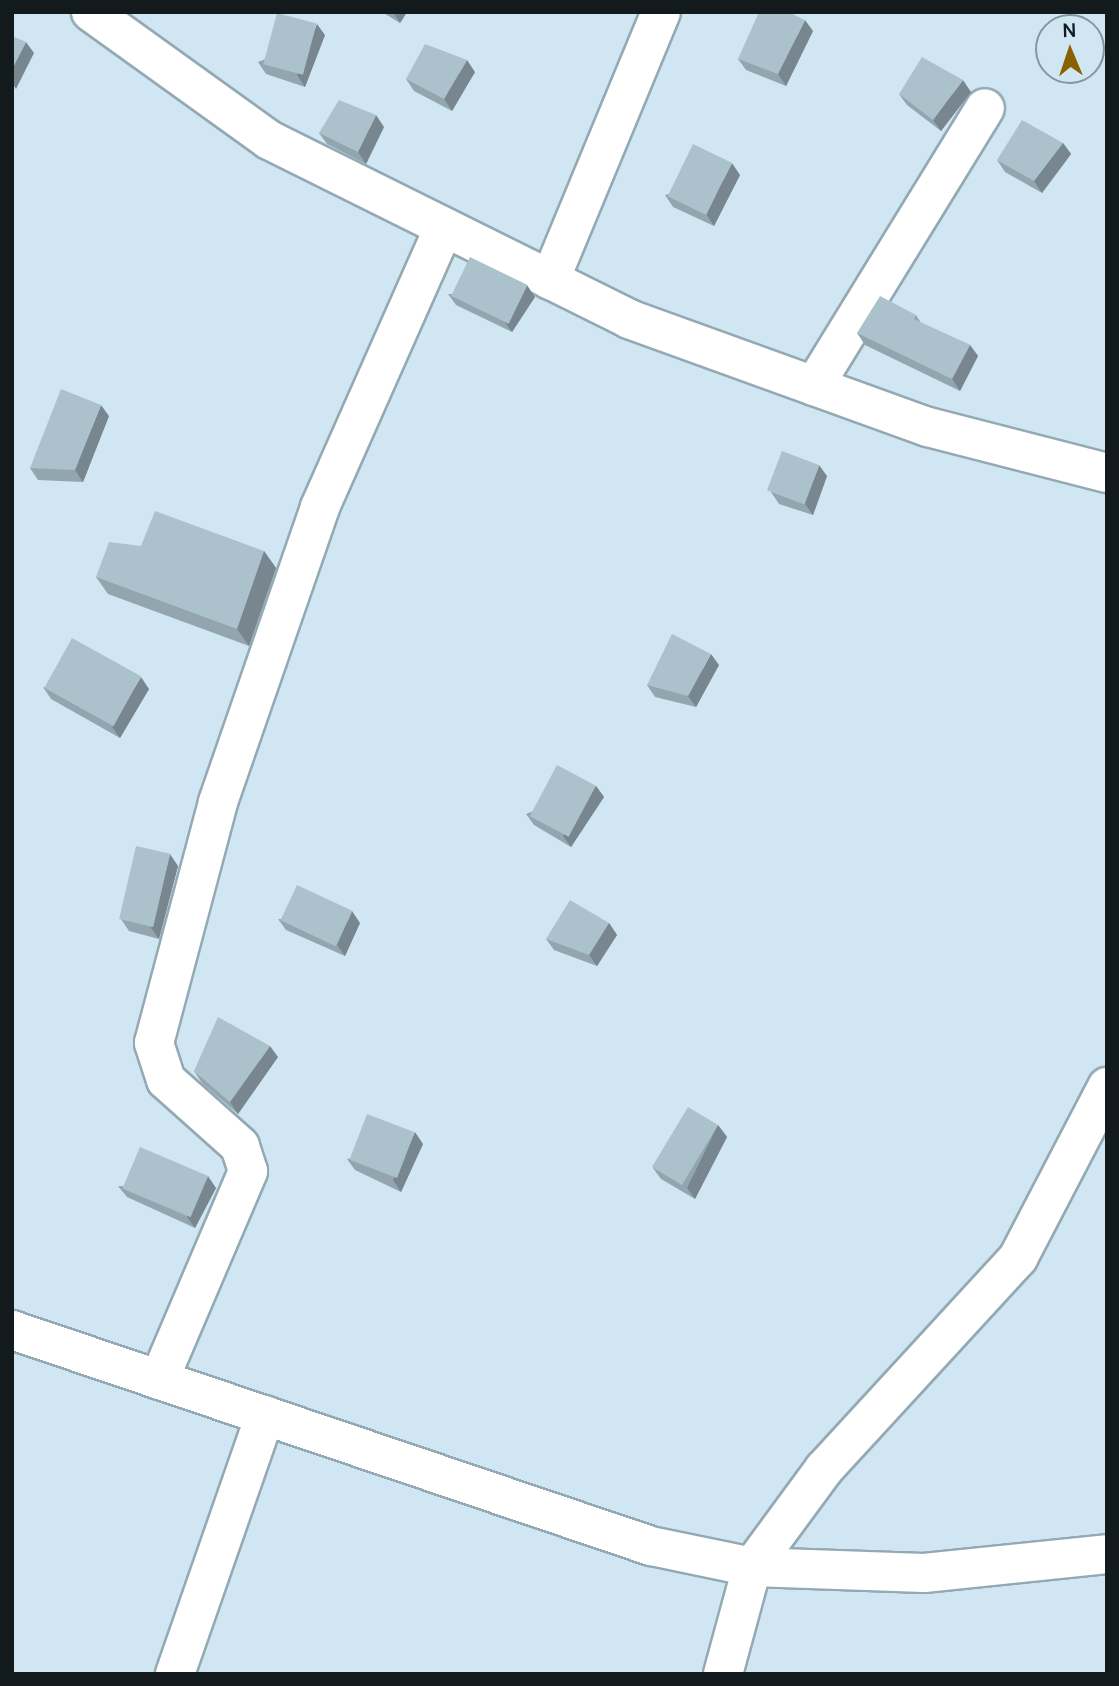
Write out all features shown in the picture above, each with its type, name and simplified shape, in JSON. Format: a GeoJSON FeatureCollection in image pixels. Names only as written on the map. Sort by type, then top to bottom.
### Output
{"type":"FeatureCollection","features":[{"type":"Feature","properties":{"kind":"street"},"geometry":{"type":"LineString","coordinates":[[91,12],[269,140],[629,319],[928,427],[1107,473]]}},
{"type":"Feature","properties":{"kind":"street"},"geometry":{"type":"LineString","coordinates":[[550,280],[662,12]]}},
{"type":"Feature","properties":{"kind":"street"},"geometry":{"type":"LineString","coordinates":[[814,386],[985,108]]}},
{"type":"Feature","properties":{"kind":"street"},"geometry":{"type":"LineString","coordinates":[[159,1380],[248,1171],[240,1146],[166,1080],[155,1043],[218,802],[320,506],[444,227]]}},
{"type":"Feature","properties":{"kind":"street"},"geometry":{"type":"LineString","coordinates":[[723,1674],[752,1567],[824,1469],[1018,1258],[1107,1087]]}},
{"type":"Feature","properties":{"kind":"street"},"geometry":{"type":"LineString","coordinates":[[12,1330],[651,1546],[752,1567],[923,1573],[1107,1554]]}},
{"type":"Feature","properties":{"kind":"street"},"geometry":{"type":"LineString","coordinates":[[175,1674],[265,1415]]}},
{"type":"Feature","properties":{"kind":"building"},"geometry":{"type":"Polygon","coordinates":[[[759,12],[788,12],[805,20],[778,74],[738,59],[759,12]]]}},
{"type":"Feature","properties":{"kind":"building"},"geometry":{"type":"Polygon","coordinates":[[[277,13],[317,24],[303,75],[263,64],[277,13]]]}},
{"type":"Feature","properties":{"kind":"building"},"geometry":{"type":"Polygon","coordinates":[[[12,36],[26,42],[12,69],[12,36]]]}},
{"type":"Feature","properties":{"kind":"building"},"geometry":{"type":"Polygon","coordinates":[[[425,44],[467,60],[444,99],[406,79],[425,44]]]}},
{"type":"Feature","properties":{"kind":"building"},"geometry":{"type":"Polygon","coordinates":[[[922,57],[963,80],[933,120],[899,94],[922,57]]]}},
{"type":"Feature","properties":{"kind":"building"},"geometry":{"type":"Polygon","coordinates":[[[339,100],[376,115],[358,152],[319,133],[339,100]]]}},
{"type":"Feature","properties":{"kind":"building"},"geometry":{"type":"Polygon","coordinates":[[[1022,120],[1063,143],[1034,181],[997,160],[1022,120]]]}},
{"type":"Feature","properties":{"kind":"building"},"geometry":{"type":"Polygon","coordinates":[[[693,144],[732,163],[706,215],[668,196],[693,144]]]}},
{"type":"Feature","properties":{"kind":"building"},"geometry":{"type":"Polygon","coordinates":[[[470,257],[528,285],[509,324],[451,296],[470,257]]]}},
{"type":"Feature","properties":{"kind":"building"},"geometry":{"type":"Polygon","coordinates":[[[880,296],[916,315],[914,319],[970,345],[952,379],[857,333],[880,296]]]}},
{"type":"Feature","properties":{"kind":"building"},"geometry":{"type":"Polygon","coordinates":[[[61,389],[101,405],[75,470],[30,468],[61,389]]]}},
{"type":"Feature","properties":{"kind":"building"},"geometry":{"type":"Polygon","coordinates":[[[782,451],[819,465],[804,505],[767,490],[782,451]]]}},
{"type":"Feature","properties":{"kind":"building"},"geometry":{"type":"Polygon","coordinates":[[[155,511],[264,551],[237,629],[96,577],[109,542],[141,546],[155,511]]]}},
{"type":"Feature","properties":{"kind":"building"},"geometry":{"type":"Polygon","coordinates":[[[672,634],[711,654],[688,696],[647,685],[672,634]]]}},
{"type":"Feature","properties":{"kind":"building"},"geometry":{"type":"Polygon","coordinates":[[[72,638],[141,676],[113,726],[44,688],[72,638]]]}},
{"type":"Feature","properties":{"kind":"building"},"geometry":{"type":"Polygon","coordinates":[[[557,765],[596,786],[569,837],[530,816],[557,765]]]}},
{"type":"Feature","properties":{"kind":"building"},"geometry":{"type":"Polygon","coordinates":[[[136,846],[170,854],[153,927],[119,919],[136,846]]]}},
{"type":"Feature","properties":{"kind":"building"},"geometry":{"type":"Polygon","coordinates":[[[297,885],[352,911],[336,946],[281,920],[297,885]]]}},
{"type":"Feature","properties":{"kind":"building"},"geometry":{"type":"Polygon","coordinates":[[[570,900],[609,923],[589,955],[546,939],[570,900]]]}},
{"type":"Feature","properties":{"kind":"building"},"geometry":{"type":"Polygon","coordinates":[[[218,1017],[270,1046],[230,1102],[194,1071],[218,1017]]]}},
{"type":"Feature","properties":{"kind":"building"},"geometry":{"type":"Polygon","coordinates":[[[688,1107],[718,1125],[682,1185],[652,1167],[688,1107]]]}},
{"type":"Feature","properties":{"kind":"building"},"geometry":{"type":"Polygon","coordinates":[[[367,1114],[415,1132],[397,1178],[349,1160],[367,1114]]]}},
{"type":"Feature","properties":{"kind":"building"},"geometry":{"type":"Polygon","coordinates":[[[140,1147],[208,1176],[191,1217],[122,1188],[140,1147]]]}}]}
